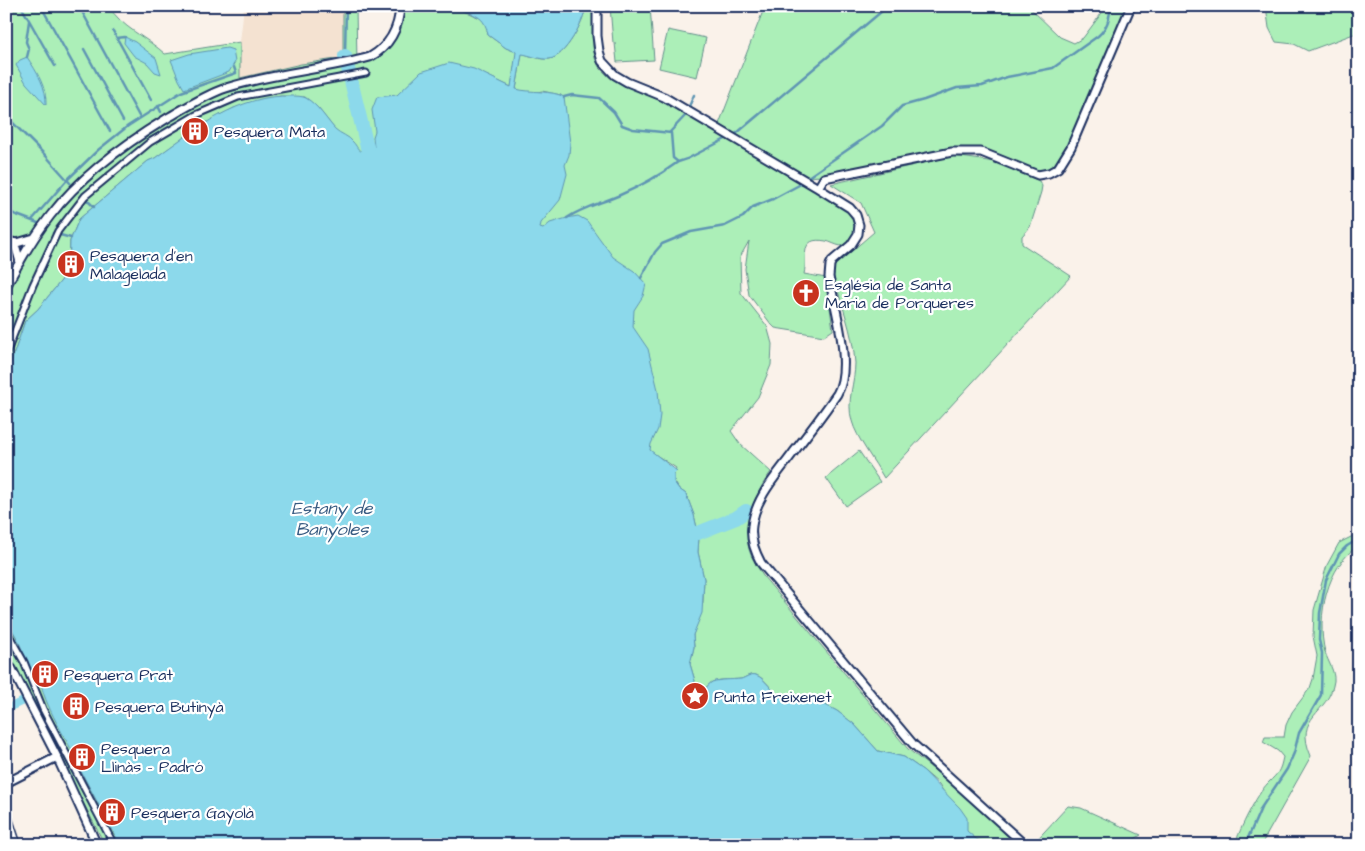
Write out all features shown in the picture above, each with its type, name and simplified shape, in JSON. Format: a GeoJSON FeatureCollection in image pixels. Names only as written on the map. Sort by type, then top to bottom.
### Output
{"type":"FeatureCollection","features":[{"type":"Feature","properties":{"kind":"street"},"geometry":{"type":"LineString","coordinates":[[6,286],[34,238],[50,216],[81,181],[116,153],[154,126],[224,88],[333,66],[376,54],[389,42],[396,31],[400,6]]}},
{"type":"Feature","properties":{"kind":"street"},"geometry":{"type":"LineString","coordinates":[[597,6],[599,51],[602,61],[610,71],[621,79],[664,97],[818,188],[850,208],[856,215],[859,225],[856,240],[832,261],[829,269],[844,354],[843,381],[837,394],[760,501],[752,527],[752,538],[756,553],[766,570],[913,744],[1026,845]]}},
{"type":"Feature","properties":{"kind":"street"},"geometry":{"type":"LineString","coordinates":[[818,188],[824,178],[952,152],[981,152],[1038,174],[1049,173],[1058,168],[1071,147],[1131,6]]}},
{"type":"Feature","properties":{"kind":"street"},"geometry":{"type":"LineString","coordinates":[[6,354],[33,285],[58,231],[85,196],[150,142],[196,115],[238,97],[366,73]]}},
{"type":"Feature","properties":{"kind":"street"},"geometry":{"type":"LineString","coordinates":[[8,241],[17,243],[34,238]]}},
{"type":"Feature","properties":{"kind":"street"},"geometry":{"type":"LineString","coordinates":[[8,241],[16,248],[20,262]]}},
{"type":"Feature","properties":{"kind":"street"},"geometry":{"type":"LineString","coordinates":[[6,630],[24,662],[43,709],[114,845]]}},
{"type":"Feature","properties":{"kind":"street"},"geometry":{"type":"LineString","coordinates":[[6,663],[16,677],[57,757],[97,845]]}},
{"type":"Feature","properties":{"kind":"street"},"geometry":{"type":"LineString","coordinates":[[6,783],[57,757]]}},
{"type":"Feature","properties":{"kind":"street"},"geometry":{"type":"LineString","coordinates":[[6,815],[16,845]]}},
{"type":"Feature","properties":{"kind":"shaded area"},"geometry":{"type":"Polygon","coordinates":[[[244,6],[343,6],[343,58],[301,64],[240,78],[240,42],[244,6]]]}},
{"type":"Feature","properties":{"kind":"green space"},"geometry":{"type":"Polygon","coordinates":[[[6,6],[109,6],[127,26],[165,54],[240,42],[240,78],[301,64],[343,58],[343,6],[356,6],[357,64],[371,61],[387,51],[396,38],[404,6],[452,6],[480,18],[486,24],[488,35],[506,48],[517,52],[511,87],[479,72],[406,88],[397,95],[379,148],[358,159],[318,108],[305,97],[280,96],[234,108],[193,131],[148,161],[79,219],[70,241],[69,271],[38,309],[25,321],[7,374],[9,390],[6,388],[6,294],[32,247],[6,238],[6,6]]]}},
{"type":"Feature","properties":{"kind":"green space"},"geometry":{"type":"Polygon","coordinates":[[[586,6],[593,6],[593,47],[595,58],[599,67],[609,77],[673,106],[846,210],[850,215],[854,230],[851,239],[847,243],[841,246],[817,240],[811,242],[806,249],[804,274],[826,278],[833,330],[824,336],[775,328],[749,295],[745,269],[749,241],[740,257],[741,293],[767,326],[772,344],[771,365],[758,397],[731,431],[740,444],[771,472],[760,490],[751,512],[747,534],[748,545],[752,558],[763,576],[908,749],[959,790],[1017,845],[989,845],[981,841],[971,840],[939,784],[904,757],[878,751],[854,724],[837,711],[806,695],[780,696],[763,679],[752,675],[741,679],[712,682],[697,700],[694,702],[690,701],[691,689],[695,681],[690,664],[694,647],[693,635],[703,602],[704,579],[698,552],[699,537],[694,515],[686,494],[679,489],[674,481],[676,468],[650,451],[535,232],[561,95],[542,91],[533,93],[516,90],[522,53],[542,59],[555,57],[573,38],[582,20],[586,6]]]}},
{"type":"Feature","properties":{"kind":"green space"},"geometry":{"type":"Polygon","coordinates":[[[610,6],[650,6],[654,60],[617,62],[615,43],[613,43],[610,6]]]}},
{"type":"Feature","properties":{"kind":"green space"},"geometry":{"type":"Polygon","coordinates":[[[765,6],[1028,6],[1060,37],[1074,43],[1083,38],[1107,6],[1128,6],[1068,146],[1053,166],[1044,171],[1038,172],[982,150],[806,177],[719,124],[765,6]]]}},
{"type":"Feature","properties":{"kind":"green space"},"geometry":{"type":"Polygon","coordinates":[[[1266,6],[1359,6],[1359,32],[1308,51],[1294,44],[1276,42],[1269,28],[1266,6]]]}},
{"type":"Feature","properties":{"kind":"green space"},"geometry":{"type":"Polygon","coordinates":[[[668,30],[706,38],[697,77],[659,68],[668,30]]]}},
{"type":"Feature","properties":{"kind":"green space"},"geometry":{"type":"Polygon","coordinates":[[[954,156],[995,162],[1039,181],[1042,186],[1041,192],[1030,227],[1022,236],[1022,244],[1071,276],[884,478],[854,427],[850,414],[850,399],[855,370],[854,352],[833,274],[833,267],[874,232],[861,203],[831,184],[954,156]]]}},
{"type":"Feature","properties":{"kind":"green space"},"geometry":{"type":"Polygon","coordinates":[[[859,451],[880,482],[846,506],[826,478],[859,451]]]}},
{"type":"Feature","properties":{"kind":"green space"},"geometry":{"type":"Polygon","coordinates":[[[1359,533],[1359,545],[1348,554],[1339,566],[1332,579],[1323,608],[1322,623],[1325,652],[1334,681],[1331,692],[1309,723],[1306,732],[1311,756],[1261,845],[1235,845],[1254,803],[1278,772],[1282,762],[1283,757],[1278,751],[1263,742],[1265,737],[1284,737],[1286,725],[1292,712],[1310,688],[1313,679],[1317,656],[1313,636],[1314,610],[1327,565],[1339,543],[1359,533]]]}},
{"type":"Feature","properties":{"kind":"green space"},"geometry":{"type":"Polygon","coordinates":[[[6,619],[23,653],[39,672],[107,811],[131,845],[105,845],[6,652],[6,619]]]}},
{"type":"Feature","properties":{"kind":"green space"},"geometry":{"type":"Polygon","coordinates":[[[1068,806],[1081,808],[1141,835],[1125,845],[1032,845],[1068,806]]]}},
{"type":"Feature","properties":{"kind":"water","name":"Estany de Banyoles"},"geometry":{"type":"Polygon","coordinates":[[[452,6],[586,6],[582,20],[573,38],[555,57],[546,59],[522,54],[516,89],[554,93],[564,97],[570,143],[569,155],[565,165],[567,174],[560,200],[541,223],[540,228],[543,229],[550,223],[578,216],[587,221],[613,257],[634,271],[646,284],[643,296],[634,310],[633,327],[648,349],[658,390],[660,415],[658,429],[650,450],[677,471],[674,474],[674,482],[686,494],[694,515],[699,537],[698,552],[704,579],[702,613],[693,635],[694,647],[690,664],[695,681],[691,689],[690,701],[696,700],[712,682],[741,679],[752,675],[763,679],[780,696],[806,695],[837,711],[854,724],[878,751],[904,757],[924,771],[960,808],[967,818],[967,831],[976,839],[989,845],[120,845],[110,825],[113,821],[107,811],[102,811],[77,764],[81,761],[78,755],[75,756],[48,705],[39,672],[32,672],[17,638],[6,619],[6,388],[9,390],[10,388],[7,374],[25,321],[38,309],[69,271],[70,241],[79,219],[148,161],[219,115],[236,107],[272,97],[303,97],[314,104],[335,129],[349,138],[363,152],[374,147],[373,137],[375,131],[372,110],[377,97],[397,95],[421,72],[449,63],[474,69],[511,87],[516,52],[506,48],[488,35],[486,27],[480,18],[452,6]]]}},
{"type":"Feature","properties":{"kind":"water"},"geometry":{"type":"Polygon","coordinates":[[[125,37],[156,58],[161,74],[155,72],[147,63],[134,56],[124,43],[125,37]]]}},
{"type":"Feature","properties":{"kind":"water"},"geometry":{"type":"Polygon","coordinates":[[[227,48],[233,50],[235,62],[229,72],[184,89],[171,60],[189,54],[227,48]]]}},
{"type":"Feature","properties":{"kind":"water"},"geometry":{"type":"Polygon","coordinates":[[[27,57],[43,86],[46,105],[26,83],[16,65],[20,60],[27,57]]]}},
{"type":"Feature","properties":{"kind":"waterway"},"geometry":{"type":"LineString","coordinates":[[21,6],[55,66]]}},
{"type":"Feature","properties":{"kind":"waterway"},"geometry":{"type":"LineString","coordinates":[[41,6],[110,131]]}},
{"type":"Feature","properties":{"kind":"waterway"},"geometry":{"type":"LineString","coordinates":[[79,6],[140,118]]}},
{"type":"Feature","properties":{"kind":"waterway"},"geometry":{"type":"LineString","coordinates":[[345,56],[346,6]]}},
{"type":"Feature","properties":{"kind":"waterway"},"geometry":{"type":"LineString","coordinates":[[564,97],[572,95],[599,98],[614,112],[622,125],[633,129],[671,133],[673,158],[678,162],[737,133],[888,6]]}},
{"type":"Feature","properties":{"kind":"waterway"},"geometry":{"type":"LineString","coordinates":[[808,177],[882,126],[902,106],[957,88],[982,86],[1007,77],[1053,68],[1101,33],[1108,22],[1111,6]]}},
{"type":"Feature","properties":{"kind":"waterway"},"geometry":{"type":"LineString","coordinates":[[27,57],[29,49],[26,42],[29,21]]}},
{"type":"Feature","properties":{"kind":"waterway"},"geometry":{"type":"LineString","coordinates":[[113,31],[151,100]]}},
{"type":"Feature","properties":{"kind":"waterway"},"geometry":{"type":"LineString","coordinates":[[117,38],[125,37]]}},
{"type":"Feature","properties":{"kind":"waterway"},"geometry":{"type":"LineString","coordinates":[[84,49],[123,121]]}},
{"type":"Feature","properties":{"kind":"waterway"},"geometry":{"type":"LineString","coordinates":[[345,56],[368,151]]}},
{"type":"Feature","properties":{"kind":"waterway"},"geometry":{"type":"LineString","coordinates":[[32,220],[67,180],[98,150],[128,126],[181,92],[236,73],[234,67]]}},
{"type":"Feature","properties":{"kind":"waterway"},"geometry":{"type":"LineString","coordinates":[[670,132],[685,116],[694,95]]}},
{"type":"Feature","properties":{"kind":"waterway"},"geometry":{"type":"LineString","coordinates":[[158,106],[161,112]]}},
{"type":"Feature","properties":{"kind":"waterway"},"geometry":{"type":"LineString","coordinates":[[6,116],[70,183]]}},
{"type":"Feature","properties":{"kind":"waterway"},"geometry":{"type":"LineString","coordinates":[[567,218],[635,188],[678,162]]}},
{"type":"Feature","properties":{"kind":"waterway"},"geometry":{"type":"LineString","coordinates":[[641,278],[655,252],[662,244],[691,232],[725,226],[743,217],[753,207],[801,184]]}},
{"type":"Feature","properties":{"kind":"waterway"},"geometry":{"type":"LineString","coordinates":[[86,199],[94,207]]}},
{"type":"Feature","properties":{"kind":"waterway"},"geometry":{"type":"LineString","coordinates":[[6,211],[38,223]]}},
{"type":"Feature","properties":{"kind":"waterway"},"geometry":{"type":"LineString","coordinates":[[53,233],[71,238]]}},
{"type":"Feature","properties":{"kind":"waterway"},"geometry":{"type":"LineString","coordinates":[[698,533],[736,518],[746,511]]}},
{"type":"Feature","properties":{"kind":"waterway"},"geometry":{"type":"LineString","coordinates":[[1245,845],[1261,808],[1287,769],[1294,753],[1299,733],[1321,695],[1322,653],[1319,640],[1320,613],[1326,580],[1339,554],[1347,546],[1359,539]]}},
{"type":"Feature","properties":{"kind":"waterway"},"geometry":{"type":"LineString","coordinates":[[6,709],[21,702]]}},
{"type":"Feature","properties":{"kind":"place","name":"Pesquera Mata"},"geometry":{"type":"Point","coordinates":[195,131]}},
{"type":"Feature","properties":{"kind":"place","name":"Pesquera d'en Malagelada"},"geometry":{"type":"Point","coordinates":[71,264]}},
{"type":"Feature","properties":{"kind":"place","name":"Església de Santa Maria de Porqueres"},"geometry":{"type":"Point","coordinates":[806,293]}},
{"type":"Feature","properties":{"kind":"place","name":"Pesquera Prat"},"geometry":{"type":"Point","coordinates":[45,674]}},
{"type":"Feature","properties":{"kind":"place","name":"Punta Freixenet"},"geometry":{"type":"Point","coordinates":[695,696]}},
{"type":"Feature","properties":{"kind":"place","name":"Pesquera Butinyà"},"geometry":{"type":"Point","coordinates":[76,706]}},
{"type":"Feature","properties":{"kind":"place","name":"Pesquera Llinàs - Padró"},"geometry":{"type":"Point","coordinates":[82,757]}},
{"type":"Feature","properties":{"kind":"place","name":"Pesquera Gayolà"},"geometry":{"type":"Point","coordinates":[112,812]}}]}
